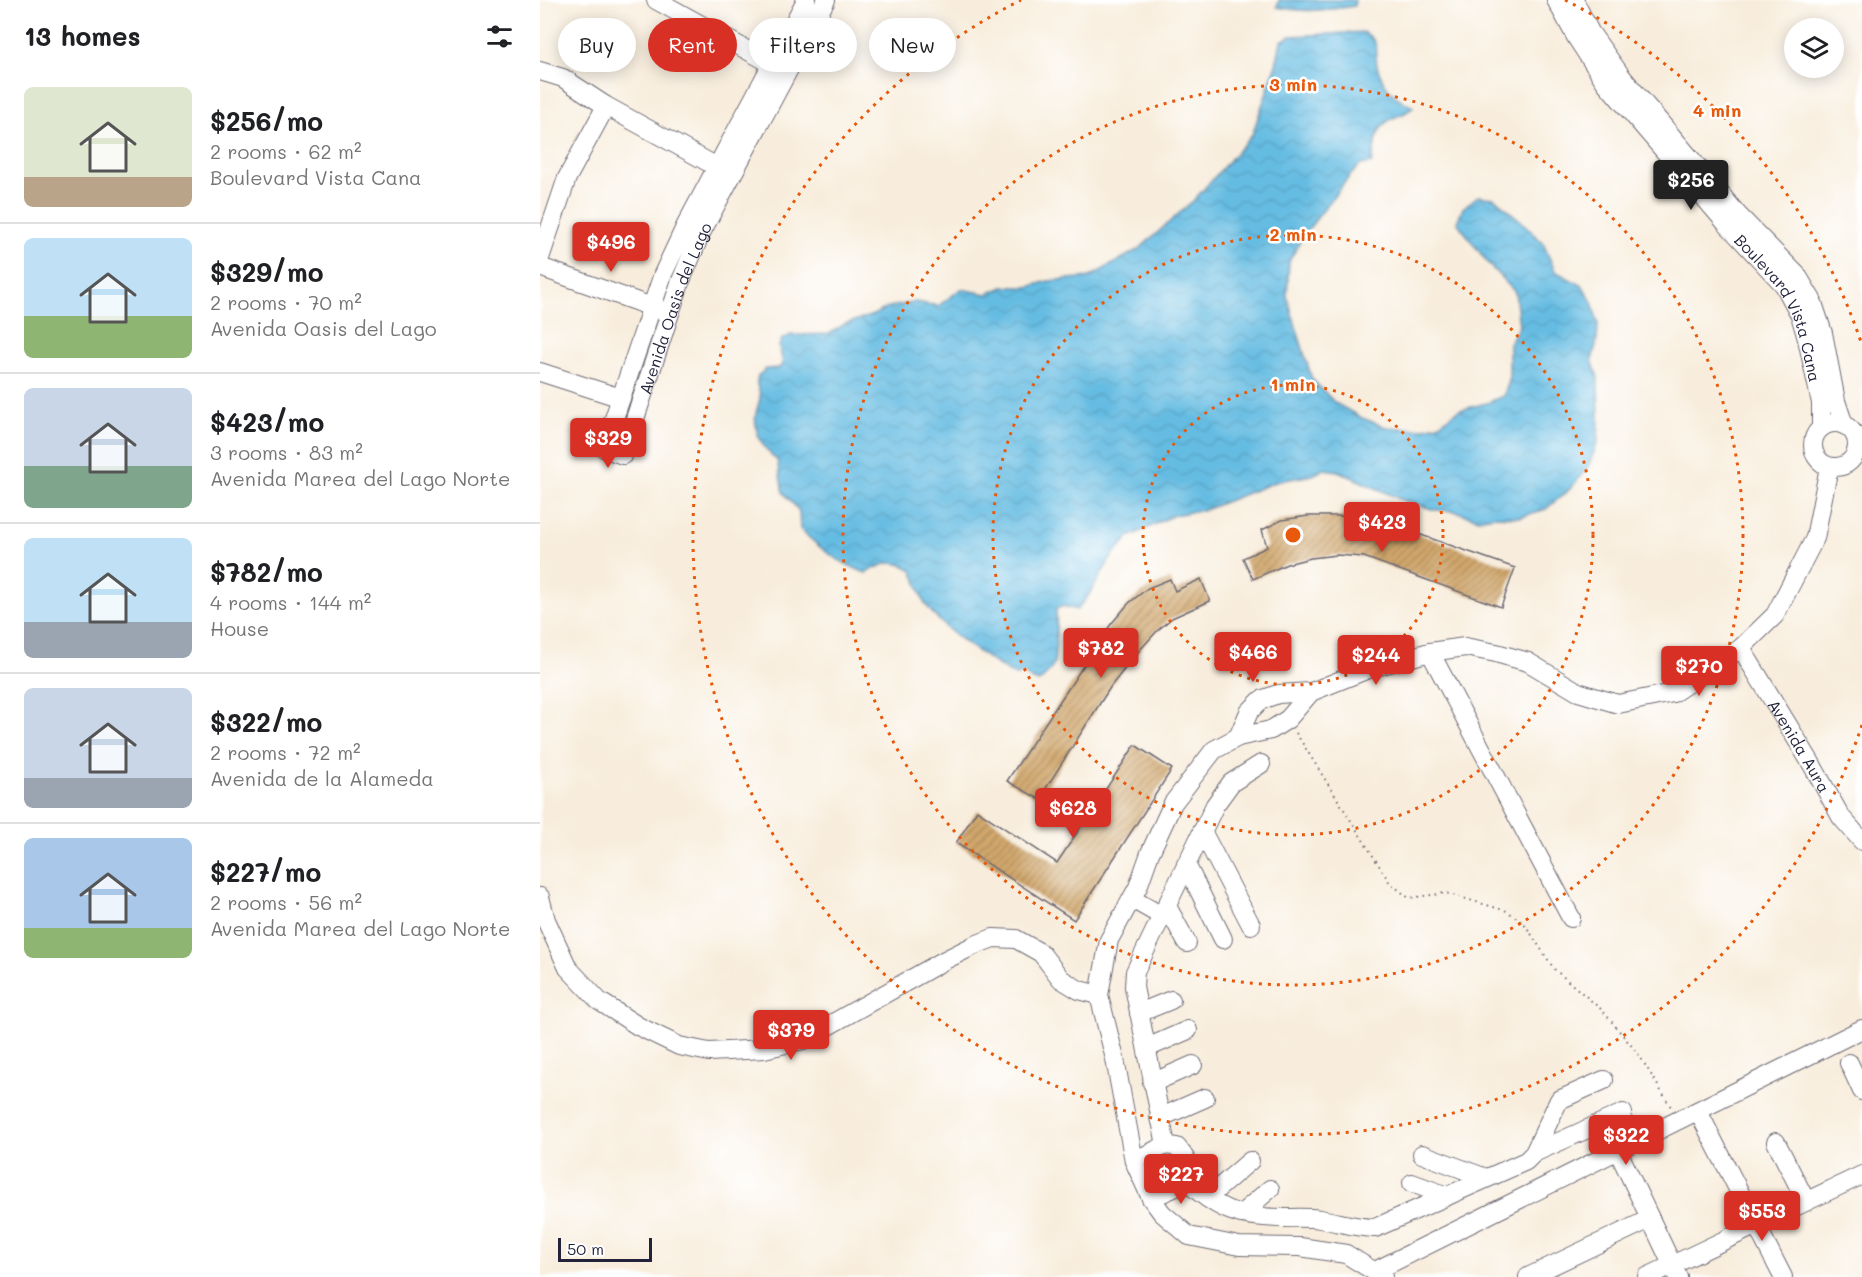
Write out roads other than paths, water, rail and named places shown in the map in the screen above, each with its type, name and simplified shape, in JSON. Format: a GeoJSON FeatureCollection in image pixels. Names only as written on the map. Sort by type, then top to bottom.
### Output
{"type":"FeatureCollection","features":[{"type":"Feature","properties":{"kind":"street"},"geometry":{"type":"LineString","coordinates":[[656,0],[749,51]]}},
{"type":"Feature","properties":{"kind":"street","name":"Boulevard Vista Cana"},"geometry":{"type":"LineString","coordinates":[[1556,0],[1576,38],[1606,83],[1725,222],[1784,285],[1800,315],[1807,339],[1821,403],[1821,428]]}},
{"type":"Feature","properties":{"kind":"street","name":"Boulevard Vista Cana"},"geometry":{"type":"LineString","coordinates":[[1575,0],[1590,33],[1622,77],[1738,215],[1797,275],[1812,300],[1823,333],[1836,401],[1844,425]]}},
{"type":"Feature","properties":{"kind":"street"},"geometry":{"type":"LineString","coordinates":[[540,71],[563,78],[606,106],[724,172]]}},
{"type":"Feature","properties":{"kind":"street","name":"Avenida Oasis del Lago"},"geometry":{"type":"LineString","coordinates":[[724,172],[671,313],[623,455],[604,448],[667,265],[724,172],[778,72]]}},
{"type":"Feature","properties":{"kind":"street"},"geometry":{"type":"LineString","coordinates":[[540,258],[567,177],[606,106]]}},
{"type":"Feature","properties":{"kind":"street"},"geometry":{"type":"LineString","coordinates":[[540,267],[671,313]]}},
{"type":"Feature","properties":{"kind":"street"},"geometry":{"type":"LineString","coordinates":[[540,372],[621,398]]}},
{"type":"Feature","properties":{"kind":"street"},"geometry":{"type":"LineString","coordinates":[[1832,423],[1844,425],[1850,429],[1857,441],[1858,458],[1844,465],[1829,467],[1814,453],[1814,439],[1821,428],[1832,423]]}},
{"type":"Feature","properties":{"kind":"street"},"geometry":{"type":"LineString","coordinates":[[1238,737],[1249,711],[1261,700],[1278,693],[1311,692],[1371,668],[1430,651],[1465,646],[1528,662],[1578,692],[1618,704],[1673,693],[1741,648],[1775,615],[1815,538],[1829,467]]}},
{"type":"Feature","properties":{"kind":"street","name":"Avenida Aura"},"geometry":{"type":"LineString","coordinates":[[1741,648],[1841,817],[1862,841]]}},
{"type":"Feature","properties":{"kind":"street"},"geometry":{"type":"LineString","coordinates":[[1430,651],[1571,918]]}},
{"type":"Feature","properties":{"kind":"street"},"geometry":{"type":"LineString","coordinates":[[1311,692],[1288,719],[1270,730],[1238,737],[1214,750],[1173,803],[1132,899],[1109,940],[1099,995],[1115,1059],[1134,1161],[1151,1198],[1162,1213],[1190,1236],[1239,1246],[1300,1247],[1346,1254],[1379,1274],[1509,1204],[1862,1029]]}},
{"type":"Feature","properties":{"kind":"street"},"geometry":{"type":"LineString","coordinates":[[1166,1145],[1134,987],[1135,972],[1215,805],[1231,783],[1261,764]]}},
{"type":"Feature","properties":{"kind":"street"},"geometry":{"type":"LineString","coordinates":[[1202,831],[1251,925]]}},
{"type":"Feature","properties":{"kind":"street"},"geometry":{"type":"LineString","coordinates":[[1186,864],[1223,939]]}},
{"type":"Feature","properties":{"kind":"street"},"geometry":{"type":"LineString","coordinates":[[540,897],[546,920],[568,968],[600,1001],[638,1026],[679,1046],[709,1052],[764,1049],[803,1040],[943,961],[993,938],[1016,939],[1041,953],[1061,979],[1079,990],[1099,995]]}},
{"type":"Feature","properties":{"kind":"street"},"geometry":{"type":"LineString","coordinates":[[1132,899],[1165,911],[1187,943]]}},
{"type":"Feature","properties":{"kind":"street"},"geometry":{"type":"LineString","coordinates":[[1139,1013],[1171,1000]]}},
{"type":"Feature","properties":{"kind":"street"},"geometry":{"type":"LineString","coordinates":[[1147,1048],[1188,1030]]}},
{"type":"Feature","properties":{"kind":"street"},"geometry":{"type":"LineString","coordinates":[[1849,1063],[1862,1090]]}},
{"type":"Feature","properties":{"kind":"street"},"geometry":{"type":"LineString","coordinates":[[1152,1083],[1193,1065]]}},
{"type":"Feature","properties":{"kind":"street"},"geometry":{"type":"LineString","coordinates":[[1187,1182],[1225,1210],[1253,1217],[1318,1218],[1361,1228],[1375,1228],[1526,1161],[1534,1153],[1559,1100],[1604,1080]]}},
{"type":"Feature","properties":{"kind":"street"},"geometry":{"type":"LineString","coordinates":[[1159,1118],[1204,1098]]}},
{"type":"Feature","properties":{"kind":"street"},"geometry":{"type":"LineString","coordinates":[[1698,1111],[1783,1277]]}},
{"type":"Feature","properties":{"kind":"street"},"geometry":{"type":"LineString","coordinates":[[1534,1153],[1623,1113]]}},
{"type":"Feature","properties":{"kind":"street"},"geometry":{"type":"LineString","coordinates":[[1776,1142],[1806,1201]]}},
{"type":"Feature","properties":{"kind":"street"},"geometry":{"type":"LineString","coordinates":[[1134,1161],[1166,1145],[1177,1147],[1185,1157],[1190,1171],[1187,1182]]}},
{"type":"Feature","properties":{"kind":"street"},"geometry":{"type":"LineString","coordinates":[[1617,1150],[1675,1271]]}},
{"type":"Feature","properties":{"kind":"street"},"geometry":{"type":"LineString","coordinates":[[1422,1154],[1491,1176],[1509,1204]]}},
{"type":"Feature","properties":{"kind":"street"},"geometry":{"type":"LineString","coordinates":[[1207,1198],[1250,1161]]}},
{"type":"Feature","properties":{"kind":"street"},"geometry":{"type":"LineString","coordinates":[[1647,1277],[1675,1271],[1755,1225],[1862,1174]]}},
{"type":"Feature","properties":{"kind":"street"},"geometry":{"type":"LineString","coordinates":[[1151,1198],[1187,1182]]}},
{"type":"Feature","properties":{"kind":"street"},"geometry":{"type":"LineString","coordinates":[[1412,1183],[1447,1196]]}},
{"type":"Feature","properties":{"kind":"street"},"geometry":{"type":"LineString","coordinates":[[1241,1214],[1270,1189]]}},
{"type":"Feature","properties":{"kind":"street"},"geometry":{"type":"LineString","coordinates":[[1528,1277],[1650,1219]]}},
{"type":"Feature","properties":{"kind":"water"},"geometry":{"type":"Polygon","coordinates":[[[1279,0],[1355,0],[1354,6],[1306,10],[1277,7],[1279,0]]]}},
{"type":"Feature","properties":{"kind":"water"},"geometry":{"type":"Polygon","coordinates":[[[1363,32],[1375,44],[1376,63],[1387,87],[1413,107],[1406,113],[1391,119],[1382,127],[1377,138],[1372,163],[1360,165],[1349,177],[1303,236],[1289,262],[1287,297],[1312,379],[1335,403],[1362,418],[1386,427],[1418,429],[1438,425],[1459,410],[1487,403],[1503,396],[1509,382],[1509,344],[1519,326],[1515,292],[1490,266],[1457,222],[1463,208],[1478,196],[1494,198],[1543,243],[1555,271],[1583,286],[1592,302],[1598,323],[1597,341],[1592,360],[1598,378],[1598,441],[1588,467],[1569,490],[1546,509],[1520,517],[1493,516],[1479,519],[1454,511],[1435,510],[1402,500],[1338,471],[1324,469],[1313,475],[1278,481],[1207,509],[1174,515],[1129,537],[1113,555],[1077,610],[1063,606],[1056,609],[1054,663],[1050,671],[1039,682],[1023,673],[1015,676],[967,644],[945,626],[924,602],[912,570],[899,564],[889,563],[866,573],[830,555],[800,529],[799,511],[783,492],[777,460],[763,445],[755,420],[760,396],[758,376],[766,369],[779,368],[783,363],[779,346],[782,339],[791,335],[829,334],[845,324],[889,307],[916,302],[938,306],[961,289],[987,294],[1003,287],[1028,287],[1048,281],[1090,277],[1139,249],[1194,200],[1252,135],[1276,65],[1281,41],[1291,36],[1363,32]]]}}]}
